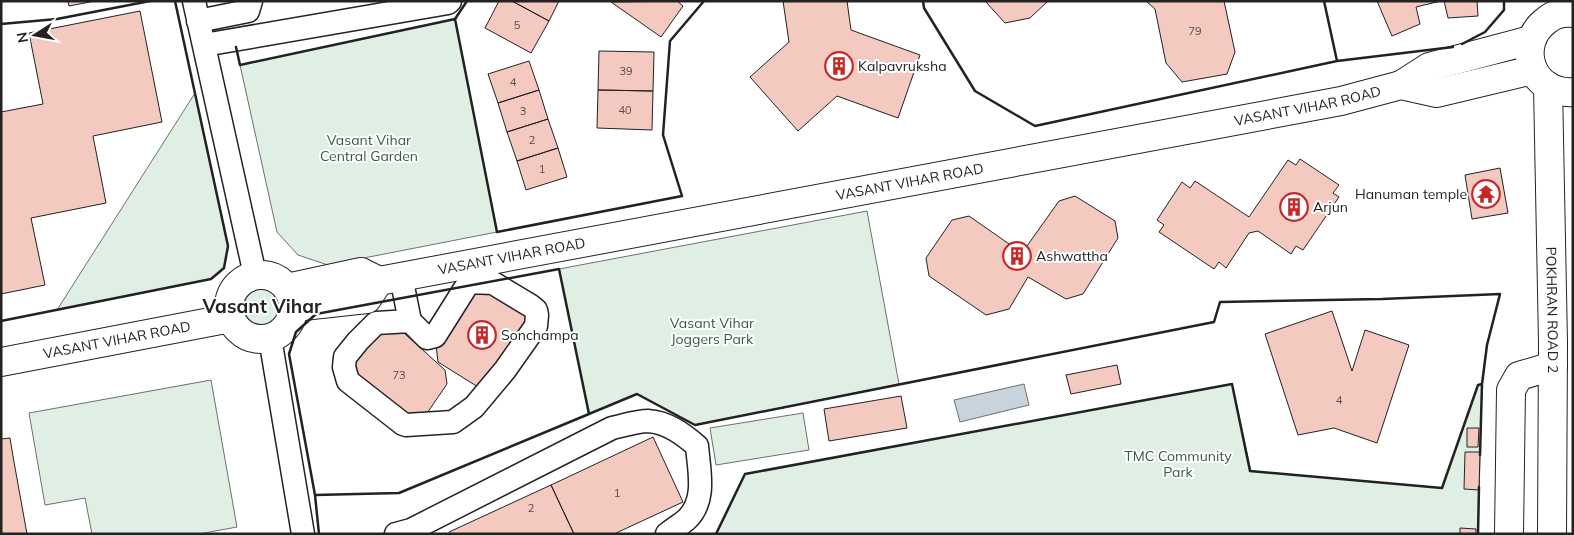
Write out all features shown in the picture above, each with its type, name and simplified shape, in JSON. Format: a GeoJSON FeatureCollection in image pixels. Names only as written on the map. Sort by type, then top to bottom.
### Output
{"type":"FeatureCollection","features":[{"type":"Feature","properties":{"kind":"street"},"geometry":{"type":"LineString","coordinates":[[252,1],[248,11],[196,11],[255,275]]}},
{"type":"Feature","properties":{"kind":"street"},"geometry":{"type":"LineString","coordinates":[[204,45],[379,8],[448,3],[450,1]]}},
{"type":"Feature","properties":{"kind":"street"},"geometry":{"type":"LineString","coordinates":[[1401,85],[1429,66],[1550,18]]}},
{"type":"Feature","properties":{"kind":"street","name":"POKHRAN ROAD 2"},"geometry":{"type":"LineString","coordinates":[[1550,18],[1528,55],[1551,83],[1552,534]]}},
{"type":"Feature","properties":{"kind":"street","name":"VASANT VIHAR ROAD"},"geometry":{"type":"LineString","coordinates":[[390,279],[1341,101],[1401,85],[1437,93],[1551,83]]}},
{"type":"Feature","properties":{"kind":"street"},"geometry":{"type":"LineString","coordinates":[[291,298],[361,272],[390,279],[410,321],[427,338],[435,336],[469,282],[493,283],[531,306],[536,310],[537,315],[536,326],[505,370],[474,407],[453,422],[406,425],[348,381],[344,362],[345,357],[358,341],[376,323],[410,321]]}},
{"type":"Feature","properties":{"kind":"street"},"geometry":{"type":"LineString","coordinates":[[255,275],[273,277],[281,281],[291,298],[292,318],[287,327],[280,334],[263,339],[248,337],[241,332],[231,318],[229,307],[231,296],[236,286],[245,279],[255,275]]}},
{"type":"Feature","properties":{"kind":"street","name":"VASANT VIHAR ROAD"},"geometry":{"type":"LineString","coordinates":[[1,362],[231,318]]}},
{"type":"Feature","properties":{"kind":"street"},"geometry":{"type":"LineString","coordinates":[[263,339],[293,524]]}},
{"type":"Feature","properties":{"kind":"street"},"geometry":{"type":"LineString","coordinates":[[1509,534],[1511,390],[1519,376],[1553,366]]}},
{"type":"Feature","properties":{"kind":"street"},"geometry":{"type":"LineString","coordinates":[[396,534],[411,530],[612,428],[648,421],[664,424],[683,434],[697,446],[701,485],[697,507],[686,520],[667,534]]}},
{"type":"Feature","properties":{"kind":"green space","name":"Vasant Vihar Central Garden"},"geometry":{"type":"Polygon","coordinates":[[[455,19],[497,232],[328,265],[298,255],[277,232],[240,65],[455,19]]]}},
{"type":"Feature","properties":{"kind":"green space"},"geometry":{"type":"Polygon","coordinates":[[[195,93],[228,246],[224,268],[211,279],[57,310],[195,93]]]}},
{"type":"Feature","properties":{"kind":"green space","name":"Vasant Vihar Joggers Park"},"geometry":{"type":"Polygon","coordinates":[[[867,211],[899,384],[695,425],[637,394],[589,414],[559,269],[867,211]]]}},
{"type":"Feature","properties":{"kind":"green space"},"geometry":{"type":"Polygon","coordinates":[[[262,289],[269,290],[275,294],[279,300],[279,314],[275,320],[269,324],[262,325],[255,324],[249,320],[245,314],[244,307],[245,300],[249,294],[255,290],[262,289]]]}},
{"type":"Feature","properties":{"kind":"green space"},"geometry":{"type":"Polygon","coordinates":[[[211,380],[237,527],[199,534],[92,534],[85,498],[45,505],[29,413],[211,380]]]}},
{"type":"Feature","properties":{"kind":"green space","name":"TMC Community Park"},"geometry":{"type":"Polygon","coordinates":[[[1232,384],[1251,471],[1442,488],[1478,385],[1482,384],[1478,534],[716,534],[745,474],[1232,384]]]}},
{"type":"Feature","properties":{"kind":"green space"},"geometry":{"type":"Polygon","coordinates":[[[803,413],[809,450],[716,465],[710,428],[803,413]]]}},
{"type":"Feature","properties":{"kind":"shaded area"},"geometry":{"type":"Polygon","coordinates":[[[1024,384],[1029,405],[960,422],[954,400],[1024,384]]]}},
{"type":"Feature","properties":{"kind":"building"},"geometry":{"type":"Polygon","coordinates":[[[68,1],[95,1],[69,6],[68,1]]]}},
{"type":"Feature","properties":{"kind":"building"},"geometry":{"type":"Polygon","coordinates":[[[499,1],[512,1],[549,21],[531,53],[485,28],[499,1]]]}},
{"type":"Feature","properties":{"kind":"building"},"geometry":{"type":"Polygon","coordinates":[[[512,1],[559,1],[549,21],[512,1]]]}},
{"type":"Feature","properties":{"kind":"building"},"geometry":{"type":"Polygon","coordinates":[[[677,1],[683,6],[661,37],[611,2],[677,1]]]}},
{"type":"Feature","properties":{"kind":"building","name":"Kalpavruksha"},"geometry":{"type":"Polygon","coordinates":[[[783,1],[847,1],[851,30],[920,55],[898,118],[837,96],[798,131],[750,77],[789,42],[783,1]]]}},
{"type":"Feature","properties":{"kind":"building"},"geometry":{"type":"Polygon","coordinates":[[[985,1],[1048,1],[1030,18],[1005,23],[985,1]]]}},
{"type":"Feature","properties":{"kind":"building"},"geometry":{"type":"Polygon","coordinates":[[[1146,1],[1224,1],[1235,52],[1227,74],[1182,82],[1166,63],[1155,9],[1146,1]]]}},
{"type":"Feature","properties":{"kind":"building"},"geometry":{"type":"Polygon","coordinates":[[[1377,1],[1441,1],[1416,7],[1420,24],[1392,36],[1377,1]]]}},
{"type":"Feature","properties":{"kind":"building"},"geometry":{"type":"Polygon","coordinates":[[[1444,1],[1477,1],[1478,16],[1448,18],[1444,1]]]}},
{"type":"Feature","properties":{"kind":"building"},"geometry":{"type":"Polygon","coordinates":[[[140,11],[162,122],[93,136],[106,203],[31,218],[45,285],[1,294],[1,112],[43,104],[29,33],[140,11]]]}},
{"type":"Feature","properties":{"kind":"building"},"geometry":{"type":"Polygon","coordinates":[[[599,51],[654,52],[653,91],[598,90],[599,51]]]}},
{"type":"Feature","properties":{"kind":"building"},"geometry":{"type":"Polygon","coordinates":[[[529,61],[539,90],[498,103],[488,74],[529,61]]]}},
{"type":"Feature","properties":{"kind":"building"},"geometry":{"type":"Polygon","coordinates":[[[539,90],[548,119],[507,132],[498,103],[539,90]]]}},
{"type":"Feature","properties":{"kind":"building"},"geometry":{"type":"Polygon","coordinates":[[[598,90],[653,91],[652,130],[597,128],[598,90]]]}},
{"type":"Feature","properties":{"kind":"building"},"geometry":{"type":"Polygon","coordinates":[[[548,119],[558,148],[517,161],[507,132],[548,119]]]}},
{"type":"Feature","properties":{"kind":"building"},"geometry":{"type":"Polygon","coordinates":[[[558,148],[567,177],[526,190],[517,161],[558,148]]]}},
{"type":"Feature","properties":{"kind":"building","name":"Arjun"},"geometry":{"type":"Polygon","coordinates":[[[1300,159],[1339,185],[1333,193],[1339,197],[1303,250],[1296,246],[1291,254],[1258,231],[1249,233],[1226,268],[1219,262],[1214,269],[1159,232],[1164,225],[1157,220],[1182,182],[1190,188],[1195,181],[1249,217],[1288,160],[1296,165],[1300,159]]]}},
{"type":"Feature","properties":{"kind":"building","name":"Hanuman temple"},"geometry":{"type":"Polygon","coordinates":[[[1500,168],[1508,213],[1472,219],[1465,175],[1500,168]]]}},
{"type":"Feature","properties":{"kind":"building","name":"Ashwattha"},"geometry":{"type":"Polygon","coordinates":[[[1075,196],[1115,221],[1118,238],[1083,294],[1066,299],[1028,277],[1009,309],[986,315],[929,276],[926,258],[952,220],[969,216],[1022,253],[1059,201],[1075,196]]]}},
{"type":"Feature","properties":{"kind":"building","name":"Sonchampa"},"geometry":{"type":"Polygon","coordinates":[[[486,283],[526,308],[529,325],[478,387],[438,362],[436,345],[470,288],[486,283]]]}},
{"type":"Feature","properties":{"kind":"building"},"geometry":{"type":"Polygon","coordinates":[[[1332,311],[1352,371],[1365,330],[1409,345],[1377,443],[1334,428],[1298,435],[1265,334],[1332,311]]]}},
{"type":"Feature","properties":{"kind":"building"},"geometry":{"type":"Polygon","coordinates":[[[395,325],[445,370],[447,384],[423,419],[406,421],[353,380],[350,363],[378,326],[395,325]]]}},
{"type":"Feature","properties":{"kind":"building"},"geometry":{"type":"Polygon","coordinates":[[[1117,365],[1121,384],[1071,394],[1066,375],[1117,365]]]}},
{"type":"Feature","properties":{"kind":"building"},"geometry":{"type":"Polygon","coordinates":[[[901,396],[907,428],[829,441],[824,409],[901,396]]]}},
{"type":"Feature","properties":{"kind":"building"},"geometry":{"type":"Polygon","coordinates":[[[1467,428],[1479,428],[1478,447],[1467,447],[1467,428]]]}},
{"type":"Feature","properties":{"kind":"building"},"geometry":{"type":"Polygon","coordinates":[[[653,437],[683,502],[614,534],[574,534],[551,485],[653,437]]]}},
{"type":"Feature","properties":{"kind":"building"},"geometry":{"type":"Polygon","coordinates":[[[10,438],[27,534],[1,534],[1,439],[10,438]]]}},
{"type":"Feature","properties":{"kind":"building"},"geometry":{"type":"Polygon","coordinates":[[[1465,452],[1480,452],[1479,490],[1464,489],[1465,452]]]}},
{"type":"Feature","properties":{"kind":"building"},"geometry":{"type":"Polygon","coordinates":[[[551,485],[574,534],[449,534],[449,532],[551,485]]]}},
{"type":"Feature","properties":{"kind":"building"},"geometry":{"type":"Polygon","coordinates":[[[1460,528],[1476,529],[1476,534],[1460,534],[1460,528]]]}},
{"type":"Feature","properties":{"kind":"wall"},"geometry":{"type":"LineString","coordinates":[[1,24],[57,19],[150,1]]}},
{"type":"Feature","properties":{"kind":"wall"},"geometry":{"type":"LineString","coordinates":[[1,321],[211,279],[224,268],[228,246],[175,1]]}},
{"type":"Feature","properties":{"kind":"wall"},"geometry":{"type":"LineString","coordinates":[[467,1],[455,19],[497,232],[682,196],[663,135],[670,41],[704,1]]}},
{"type":"Feature","properties":{"kind":"wall"},"geometry":{"type":"LineString","coordinates":[[923,1],[924,8],[975,91],[1035,126],[1337,61],[1324,1]]}},
{"type":"Feature","properties":{"kind":"wall"},"geometry":{"type":"LineString","coordinates":[[1462,44],[1485,32],[1504,10],[1504,1]]}},
{"type":"Feature","properties":{"kind":"wall"},"geometry":{"type":"LineString","coordinates":[[236,47],[240,65],[456,18]]}},
{"type":"Feature","properties":{"kind":"wall"},"geometry":{"type":"LineString","coordinates":[[1337,60],[1453,47]]}},
{"type":"Feature","properties":{"kind":"wall"},"geometry":{"type":"LineString","coordinates":[[559,269],[589,414],[399,493],[315,495],[289,354],[296,332],[316,314],[559,269]]}},
{"type":"Feature","properties":{"kind":"wall"},"geometry":{"type":"LineString","coordinates":[[319,534],[315,495],[399,493],[637,394],[695,425],[1214,322],[1220,302],[1382,299],[1500,294],[1487,345],[1482,384],[1478,385],[1442,488],[1250,471],[1232,384],[745,474],[716,534]]}},
{"type":"Feature","properties":{"kind":"wall"},"geometry":{"type":"LineString","coordinates":[[1480,455],[1481,384]]}},
{"type":"Feature","properties":{"kind":"wall"},"geometry":{"type":"LineString","coordinates":[[1478,534],[1479,487]]}},
{"type":"Feature","properties":{"kind":"place","name":"Kalpavruksha"},"geometry":{"type":"Point","coordinates":[839,66]}},
{"type":"Feature","properties":{"kind":"place","name":"Hanuman temple"},"geometry":{"type":"Point","coordinates":[1486,194]}},
{"type":"Feature","properties":{"kind":"place","name":"Arjun"},"geometry":{"type":"Point","coordinates":[1294,207]}},
{"type":"Feature","properties":{"kind":"place","name":"Ashwattha"},"geometry":{"type":"Point","coordinates":[1017,256]}},
{"type":"Feature","properties":{"kind":"place","name":"Sonchampa"},"geometry":{"type":"Point","coordinates":[482,335]}},
{"type":"Feature","properties":{"kind":"district","name":"Vasant Vihar"},"geometry":{"type":"Point","coordinates":[262,306]}}]}
